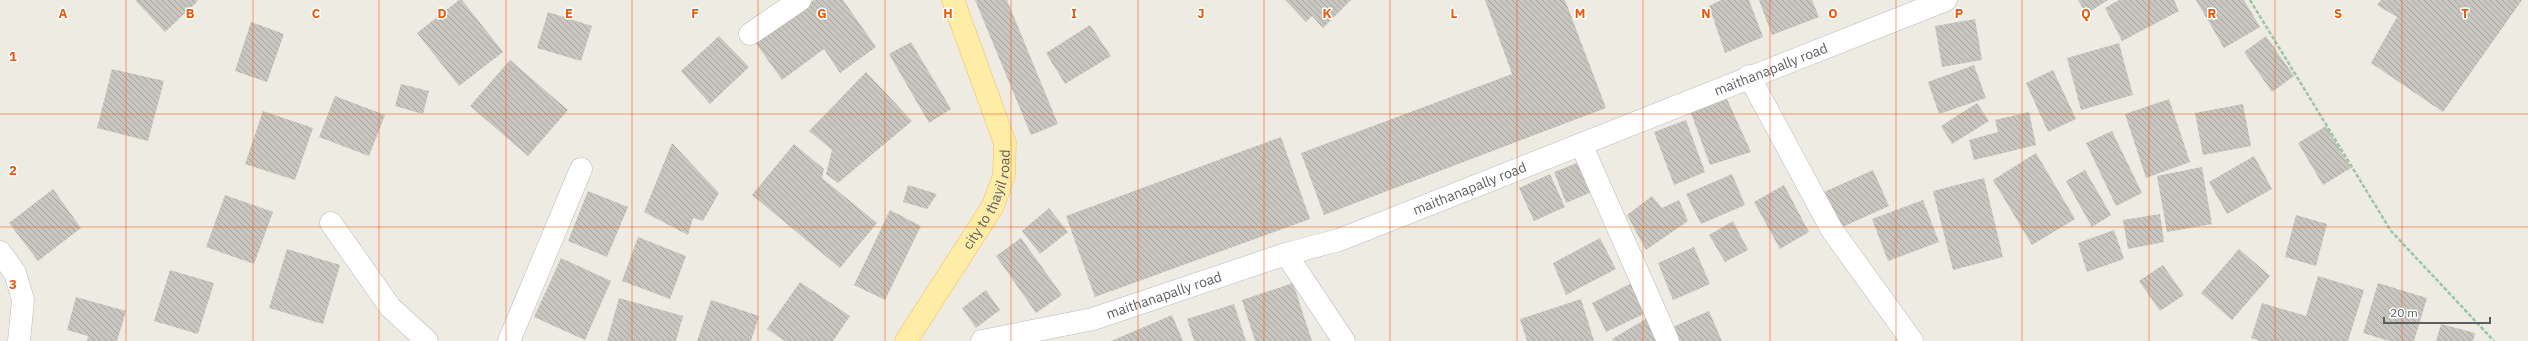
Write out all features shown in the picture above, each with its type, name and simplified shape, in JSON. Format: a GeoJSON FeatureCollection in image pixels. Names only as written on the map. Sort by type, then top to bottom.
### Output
{"type":"FeatureCollection","features":[{"type":"Feature","properties":{"kind":"main road","name":"city to thayil road"},"geometry":{"type":"LineString","coordinates":[[906,341],[993,206],[1004,175],[1005,143],[953,0]]}},
{"type":"Feature","properties":{"kind":"street"},"geometry":{"type":"LineString","coordinates":[[750,34],[800,0]]}},
{"type":"Feature","properties":{"kind":"street","name":"maithanapally road"},"geometry":{"type":"LineString","coordinates":[[982,341],[1093,319],[1286,254],[1339,240],[1749,76],[1946,0]]}},
{"type":"Feature","properties":{"kind":"street"},"geometry":{"type":"LineString","coordinates":[[1749,76],[1832,230],[1912,341]]}},
{"type":"Feature","properties":{"kind":"street"},"geometry":{"type":"LineString","coordinates":[[1581,144],[1668,341]]}},
{"type":"Feature","properties":{"kind":"street"},"geometry":{"type":"LineString","coordinates":[[509,341],[581,169]]}},
{"type":"Feature","properties":{"kind":"street"},"geometry":{"type":"LineString","coordinates":[[331,223],[390,307],[427,341]]}},
{"type":"Feature","properties":{"kind":"street"},"geometry":{"type":"LineString","coordinates":[[0,252],[15,273],[23,300],[19,341]]}},
{"type":"Feature","properties":{"kind":"street"},"geometry":{"type":"LineString","coordinates":[[1286,254],[1344,341]]}},
{"type":"Feature","properties":{"kind":"path"},"geometry":{"type":"LineString","coordinates":[[2250,0],[2391,231],[2494,341]]}},
{"type":"Feature","properties":{"kind":"building"},"geometry":{"type":"Polygon","coordinates":[[[135,0],[197,0],[198,1],[165,32],[135,0]]]}},
{"type":"Feature","properties":{"kind":"building"},"geometry":{"type":"Polygon","coordinates":[[[459,0],[462,0],[503,52],[459,86],[417,33],[459,0]]]}},
{"type":"Feature","properties":{"kind":"building"},"geometry":{"type":"Polygon","coordinates":[[[814,0],[843,0],[876,47],[840,73],[824,49],[782,80],[755,42],[814,0]]]}},
{"type":"Feature","properties":{"kind":"building"},"geometry":{"type":"Polygon","coordinates":[[[975,0],[1007,0],[1058,124],[1031,135],[975,0]]]}},
{"type":"Feature","properties":{"kind":"building"},"geometry":{"type":"Polygon","coordinates":[[[1285,0],[1351,0],[1323,28],[1312,16],[1306,22],[1285,0]]]}},
{"type":"Feature","properties":{"kind":"building"},"geometry":{"type":"Polygon","coordinates":[[[1485,0],[1565,0],[1606,108],[1324,215],[1301,153],[1512,74],[1485,0]]]}},
{"type":"Feature","properties":{"kind":"building"},"geometry":{"type":"Polygon","coordinates":[[[1721,0],[1749,0],[1763,37],[1725,53],[1709,6],[1721,0]]]}},
{"type":"Feature","properties":{"kind":"building"},"geometry":{"type":"Polygon","coordinates":[[[1759,0],[1812,0],[1819,17],[1772,35],[1759,0]]]}},
{"type":"Feature","properties":{"kind":"building"},"geometry":{"type":"Polygon","coordinates":[[[2078,0],[2108,0],[2086,14],[2078,0]]]}},
{"type":"Feature","properties":{"kind":"building"},"geometry":{"type":"Polygon","coordinates":[[[2119,0],[2174,0],[2179,11],[2122,41],[2105,8],[2119,0]]]}},
{"type":"Feature","properties":{"kind":"building"},"geometry":{"type":"Polygon","coordinates":[[[2196,0],[2244,0],[2260,27],[2224,48],[2196,0]]]}},
{"type":"Feature","properties":{"kind":"building"},"geometry":{"type":"Polygon","coordinates":[[[2381,0],[2522,0],[2443,112],[2371,63],[2397,17],[2377,5],[2381,0]]]}},
{"type":"Feature","properties":{"kind":"building"},"geometry":{"type":"Polygon","coordinates":[[[548,12],[592,26],[581,61],[537,48],[548,12]]]}},
{"type":"Feature","properties":{"kind":"building"},"geometry":{"type":"Polygon","coordinates":[[[1975,19],[1982,60],[1942,67],[1935,26],[1975,19]]]}},
{"type":"Feature","properties":{"kind":"building"},"geometry":{"type":"Polygon","coordinates":[[[251,22],[284,34],[267,82],[235,71],[251,22]]]}},
{"type":"Feature","properties":{"kind":"building"},"geometry":{"type":"Polygon","coordinates":[[[1090,25],[1111,56],[1065,84],[1046,53],[1090,25]]]}},
{"type":"Feature","properties":{"kind":"building"},"geometry":{"type":"Polygon","coordinates":[[[719,36],[749,67],[710,104],[681,71],[719,36]]]}},
{"type":"Feature","properties":{"kind":"building"},"geometry":{"type":"Polygon","coordinates":[[[2266,36],[2294,76],[2272,92],[2244,52],[2266,36]]]}},
{"type":"Feature","properties":{"kind":"building"},"geometry":{"type":"Polygon","coordinates":[[[911,42],[951,109],[929,123],[889,54],[911,42]]]}},
{"type":"Feature","properties":{"kind":"building"},"geometry":{"type":"Polygon","coordinates":[[[2119,43],[2133,95],[2081,110],[2067,58],[2119,43]]]}},
{"type":"Feature","properties":{"kind":"building"},"geometry":{"type":"Polygon","coordinates":[[[510,60],[568,110],[528,156],[470,106],[510,60]]]}},
{"type":"Feature","properties":{"kind":"building"},"geometry":{"type":"Polygon","coordinates":[[[1974,65],[1986,98],[1939,114],[1928,82],[1974,65]]]}},
{"type":"Feature","properties":{"kind":"building"},"geometry":{"type":"Polygon","coordinates":[[[112,69],[164,81],[148,141],[97,128],[112,69]]]}},
{"type":"Feature","properties":{"kind":"building"},"geometry":{"type":"Polygon","coordinates":[[[2053,70],[2076,119],[2048,132],[2026,83],[2053,70]]]}},
{"type":"Feature","properties":{"kind":"building"},"geometry":{"type":"Polygon","coordinates":[[[866,72],[912,121],[838,183],[826,174],[832,150],[809,131],[866,72]]]}},
{"type":"Feature","properties":{"kind":"building"},"geometry":{"type":"Polygon","coordinates":[[[401,84],[429,91],[423,114],[395,106],[401,84]]]}},
{"type":"Feature","properties":{"kind":"building"},"geometry":{"type":"Polygon","coordinates":[[[335,96],[385,115],[369,156],[319,137],[335,96]]]}},
{"type":"Feature","properties":{"kind":"building"},"geometry":{"type":"Polygon","coordinates":[[[1727,99],[1751,152],[1710,165],[1691,113],[1727,99]]]}},
{"type":"Feature","properties":{"kind":"building"},"geometry":{"type":"Polygon","coordinates":[[[2169,99],[2190,162],[2146,178],[2125,114],[2169,99]]]}},
{"type":"Feature","properties":{"kind":"building"},"geometry":{"type":"Polygon","coordinates":[[[1977,103],[1989,121],[1952,144],[1941,126],[1977,103]]]}},
{"type":"Feature","properties":{"kind":"building"},"geometry":{"type":"Polygon","coordinates":[[[2243,104],[2251,146],[2203,155],[2195,113],[2243,104]]]}},
{"type":"Feature","properties":{"kind":"building"},"geometry":{"type":"Polygon","coordinates":[[[263,111],[313,128],[295,180],[245,164],[263,111]]]}},
{"type":"Feature","properties":{"kind":"building"},"geometry":{"type":"Polygon","coordinates":[[[2029,112],[2036,145],[1974,160],[1969,140],[1998,132],[1995,120],[2029,112]]]}},
{"type":"Feature","properties":{"kind":"building"},"geometry":{"type":"Polygon","coordinates":[[[1686,120],[1705,172],[1674,185],[1654,132],[1686,120]]]}},
{"type":"Feature","properties":{"kind":"building"},"geometry":{"type":"Polygon","coordinates":[[[2326,126],[2351,168],[2323,185],[2298,143],[2326,126]]]}},
{"type":"Feature","properties":{"kind":"building"},"geometry":{"type":"Polygon","coordinates":[[[2112,131],[2142,193],[2116,206],[2086,143],[2112,131]]]}},
{"type":"Feature","properties":{"kind":"building"},"geometry":{"type":"Polygon","coordinates":[[[1281,137],[1310,219],[1095,297],[1066,216],[1281,137]]]}},
{"type":"Feature","properties":{"kind":"building"},"geometry":{"type":"Polygon","coordinates":[[[672,143],[719,193],[703,221],[693,218],[688,235],[644,212],[672,143]]]}},
{"type":"Feature","properties":{"kind":"building"},"geometry":{"type":"Polygon","coordinates":[[[794,144],[824,169],[822,178],[877,223],[840,268],[752,195],[794,144]]]}},
{"type":"Feature","properties":{"kind":"building"},"geometry":{"type":"Polygon","coordinates":[[[2036,153],[2075,219],[2032,245],[1993,180],[2036,153]]]}},
{"type":"Feature","properties":{"kind":"building"},"geometry":{"type":"Polygon","coordinates":[[[2254,156],[2272,189],[2227,214],[2209,182],[2254,156]]]}},
{"type":"Feature","properties":{"kind":"building"},"geometry":{"type":"Polygon","coordinates":[[[1582,161],[1594,191],[1566,203],[1554,172],[1582,161]]]}},
{"type":"Feature","properties":{"kind":"building"},"geometry":{"type":"Polygon","coordinates":[[[2202,167],[2212,224],[2167,232],[2157,176],[2202,167]]]}},
{"type":"Feature","properties":{"kind":"building"},"geometry":{"type":"Polygon","coordinates":[[[1873,170],[1889,206],[1838,229],[1822,193],[1873,170]]]}},
{"type":"Feature","properties":{"kind":"building"},"geometry":{"type":"Polygon","coordinates":[[[2085,170],[2111,215],[2092,227],[2066,181],[2085,170]]]}},
{"type":"Feature","properties":{"kind":"building"},"geometry":{"type":"Polygon","coordinates":[[[1550,174],[1565,207],[1534,221],[1519,188],[1550,174]]]}},
{"type":"Feature","properties":{"kind":"building"},"geometry":{"type":"Polygon","coordinates":[[[1732,174],[1745,205],[1701,224],[1686,194],[1732,174]]]}},
{"type":"Feature","properties":{"kind":"building"},"geometry":{"type":"Polygon","coordinates":[[[1984,178],[2003,257],[1953,270],[1933,191],[1984,178]]]}},
{"type":"Feature","properties":{"kind":"building"},"geometry":{"type":"Polygon","coordinates":[[[908,185],[937,194],[927,209],[903,202],[908,185]]]}},
{"type":"Feature","properties":{"kind":"building"},"geometry":{"type":"Polygon","coordinates":[[[1784,185],[1809,232],[1780,249],[1754,202],[1784,185]]]}},
{"type":"Feature","properties":{"kind":"building"},"geometry":{"type":"Polygon","coordinates":[[[53,189],[81,228],[38,261],[9,223],[53,189]]]}},
{"type":"Feature","properties":{"kind":"building"},"geometry":{"type":"Polygon","coordinates":[[[588,191],[628,207],[607,257],[568,241],[588,191]]]}},
{"type":"Feature","properties":{"kind":"building"},"geometry":{"type":"Polygon","coordinates":[[[225,195],[273,212],[254,264],[206,247],[225,195]]]}},
{"type":"Feature","properties":{"kind":"building"},"geometry":{"type":"Polygon","coordinates":[[[1652,196],[1662,208],[1679,200],[1688,221],[1646,250],[1627,215],[1652,196]]]}},
{"type":"Feature","properties":{"kind":"building"},"geometry":{"type":"Polygon","coordinates":[[[1923,200],[1939,242],[1888,261],[1872,219],[1923,200]]]}},
{"type":"Feature","properties":{"kind":"building"},"geometry":{"type":"Polygon","coordinates":[[[1049,208],[1068,232],[1040,254],[1022,231],[1049,208]]]}},
{"type":"Feature","properties":{"kind":"building"},"geometry":{"type":"Polygon","coordinates":[[[890,210],[921,226],[885,300],[854,285],[890,210]]]}},
{"type":"Feature","properties":{"kind":"building"},"geometry":{"type":"Polygon","coordinates":[[[2160,214],[2164,242],[2128,249],[2123,220],[2160,214]]]}},
{"type":"Feature","properties":{"kind":"building"},"geometry":{"type":"Polygon","coordinates":[[[2296,215],[2327,224],[2316,266],[2285,257],[2296,215]]]}},
{"type":"Feature","properties":{"kind":"building"},"geometry":{"type":"Polygon","coordinates":[[[1733,221],[1748,250],[1725,262],[1709,235],[1733,221]]]}},
{"type":"Feature","properties":{"kind":"building"},"geometry":{"type":"Polygon","coordinates":[[[2114,230],[2124,259],[2087,272],[2078,243],[2114,230]]]}},
{"type":"Feature","properties":{"kind":"building"},"geometry":{"type":"Polygon","coordinates":[[[638,237],[686,256],[670,299],[622,281],[638,237]]]}},
{"type":"Feature","properties":{"kind":"building"},"geometry":{"type":"Polygon","coordinates":[[[1021,238],[1062,295],[1036,313],[996,256],[1021,238]]]}},
{"type":"Feature","properties":{"kind":"building"},"geometry":{"type":"Polygon","coordinates":[[[1600,238],[1616,269],[1566,295],[1553,263],[1600,238]]]}},
{"type":"Feature","properties":{"kind":"building"},"geometry":{"type":"Polygon","coordinates":[[[1694,247],[1710,284],[1673,300],[1658,263],[1694,247]]]}},
{"type":"Feature","properties":{"kind":"building"},"geometry":{"type":"Polygon","coordinates":[[[287,249],[340,265],[323,324],[269,308],[287,249]]]}},
{"type":"Feature","properties":{"kind":"building"},"geometry":{"type":"Polygon","coordinates":[[[2239,249],[2270,276],[2232,320],[2201,293],[2239,249]]]}},
{"type":"Feature","properties":{"kind":"building"},"geometry":{"type":"Polygon","coordinates":[[[561,258],[611,281],[585,340],[534,317],[561,258]]]}},
{"type":"Feature","properties":{"kind":"building"},"geometry":{"type":"Polygon","coordinates":[[[2163,265],[2184,295],[2160,311],[2139,281],[2163,265]]]}},
{"type":"Feature","properties":{"kind":"building"},"geometry":{"type":"Polygon","coordinates":[[[170,270],[214,283],[198,334],[154,321],[170,270]]]}},
{"type":"Feature","properties":{"kind":"building"},"geometry":{"type":"Polygon","coordinates":[[[2318,276],[2364,290],[2348,341],[2260,341],[2251,338],[2262,303],[2306,316],[2318,276]]]}},
{"type":"Feature","properties":{"kind":"building"},"geometry":{"type":"Polygon","coordinates":[[[800,282],[850,316],[833,341],[785,341],[767,329],[800,282]]]}},
{"type":"Feature","properties":{"kind":"building"},"geometry":{"type":"Polygon","coordinates":[[[1634,282],[1648,312],[1606,332],[1592,303],[1634,282]]]}},
{"type":"Feature","properties":{"kind":"building"},"geometry":{"type":"Polygon","coordinates":[[[1293,283],[1312,341],[1255,341],[1242,300],[1293,283]]]}},
{"type":"Feature","properties":{"kind":"building"},"geometry":{"type":"Polygon","coordinates":[[[2378,283],[2427,298],[2414,341],[2389,341],[2363,333],[2378,283]]]}},
{"type":"Feature","properties":{"kind":"building"},"geometry":{"type":"Polygon","coordinates":[[[986,290],[1000,310],[976,328],[962,308],[986,290]]]}},
{"type":"Feature","properties":{"kind":"building"},"geometry":{"type":"Polygon","coordinates":[[[76,297],[126,311],[117,341],[87,341],[88,336],[67,330],[76,297]]]}},
{"type":"Feature","properties":{"kind":"building"},"geometry":{"type":"Polygon","coordinates":[[[619,298],[683,316],[676,341],[607,341],[619,298]]]}},
{"type":"Feature","properties":{"kind":"building"},"geometry":{"type":"Polygon","coordinates":[[[1581,299],[1594,341],[1527,341],[1520,319],[1581,299]]]}},
{"type":"Feature","properties":{"kind":"building"},"geometry":{"type":"Polygon","coordinates":[[[711,300],[759,316],[751,341],[697,341],[711,300]]]}},
{"type":"Feature","properties":{"kind":"building"},"geometry":{"type":"Polygon","coordinates":[[[1234,304],[1246,341],[1194,341],[1187,319],[1234,304]]]}},
{"type":"Feature","properties":{"kind":"building"},"geometry":{"type":"Polygon","coordinates":[[[1709,311],[1722,341],[1674,341],[1668,329],[1709,311]]]}},
{"type":"Feature","properties":{"kind":"building"},"geometry":{"type":"Polygon","coordinates":[[[1172,315],[1183,341],[1111,341],[1172,315]]]}},
{"type":"Feature","properties":{"kind":"building"},"geometry":{"type":"Polygon","coordinates":[[[1649,317],[1659,341],[1613,341],[1612,339],[1649,317]]]}},
{"type":"Feature","properties":{"kind":"building"},"geometry":{"type":"Polygon","coordinates":[[[2441,324],[2475,333],[2473,341],[2436,341],[2441,324]]]}}]}
